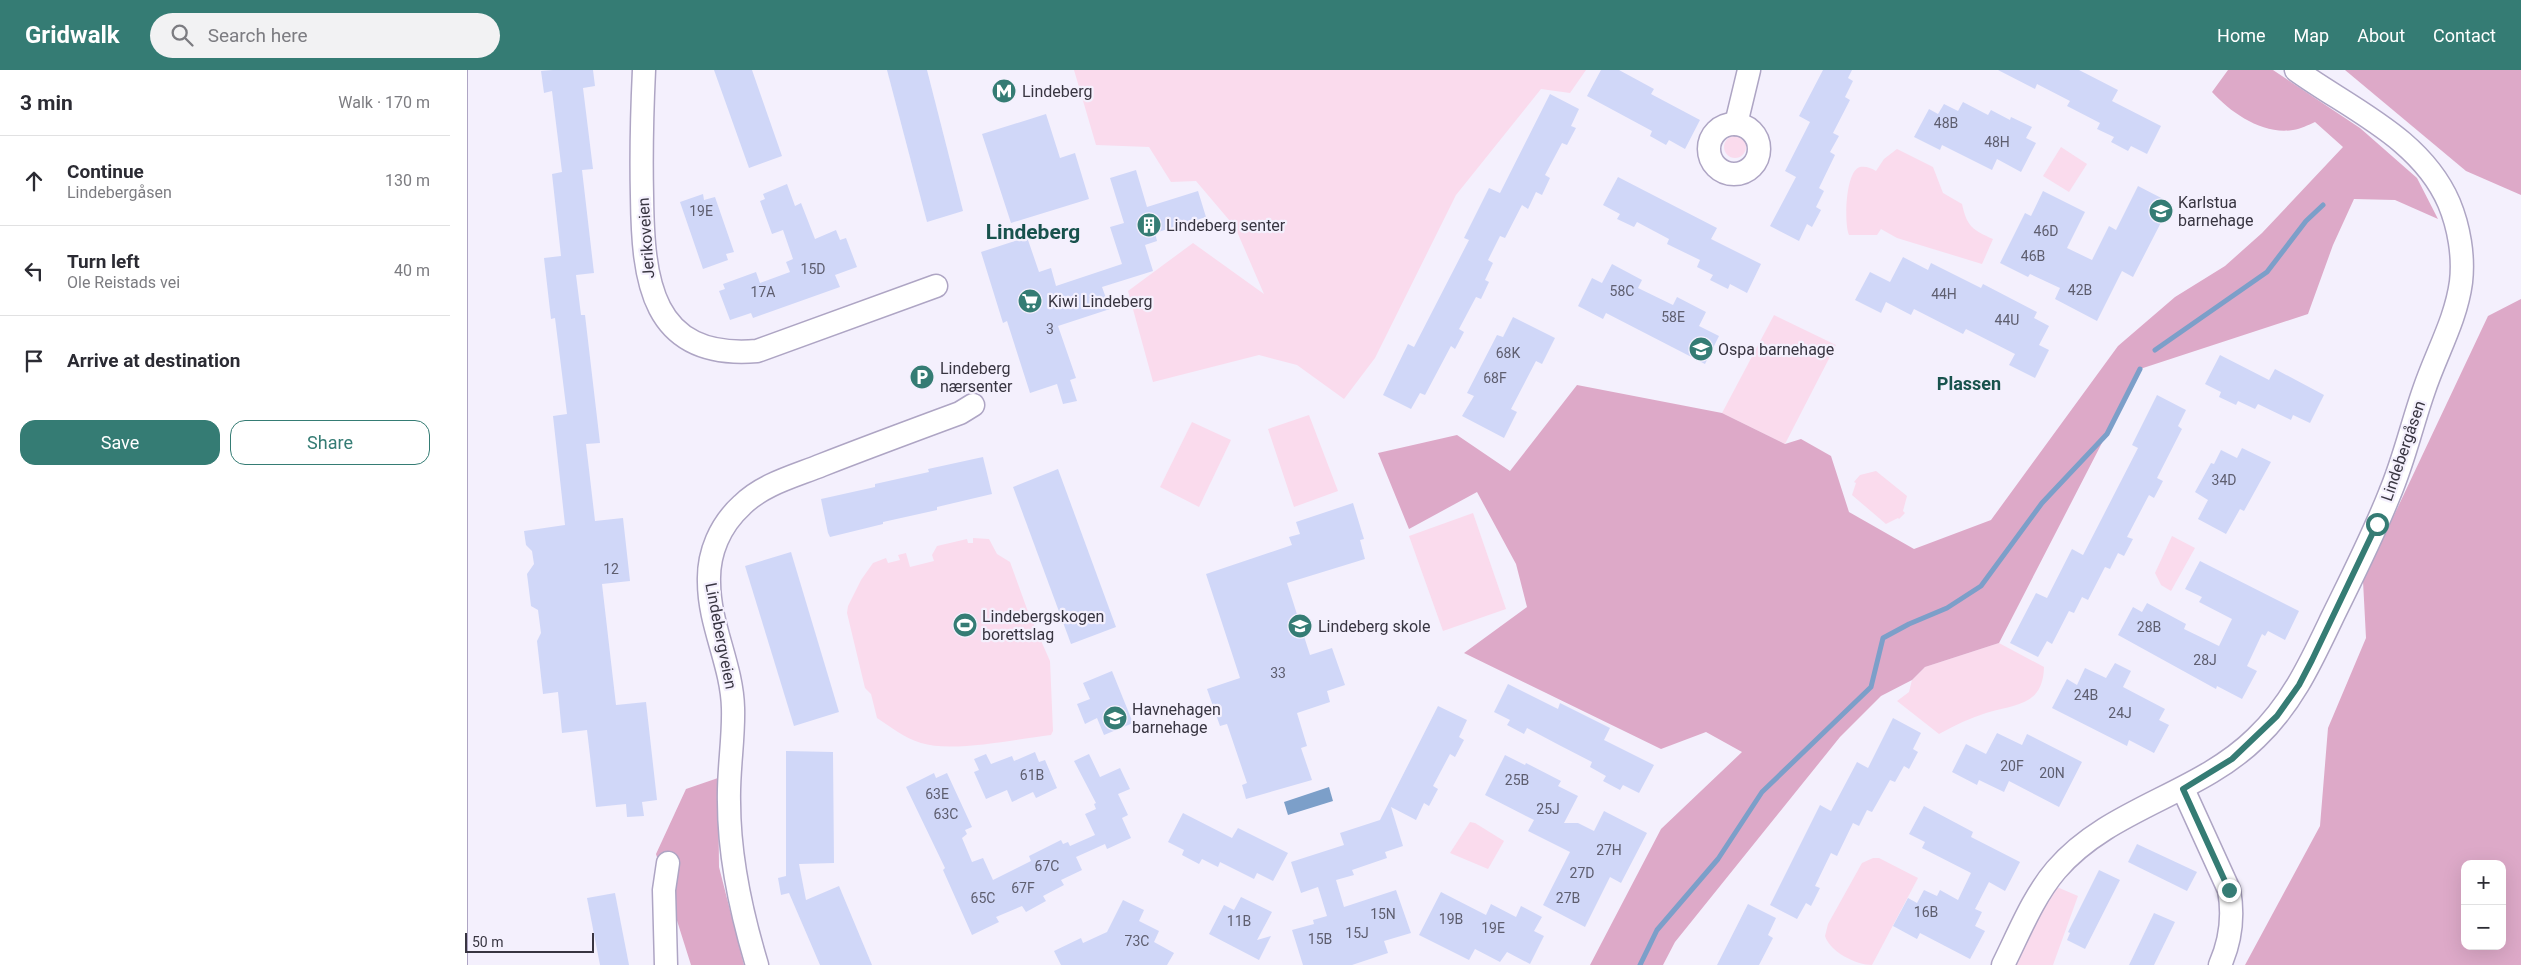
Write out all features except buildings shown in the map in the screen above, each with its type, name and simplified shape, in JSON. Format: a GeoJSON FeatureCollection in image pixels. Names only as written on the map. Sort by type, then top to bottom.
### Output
{"type":"FeatureCollection","features":[{"type":"Feature","properties":{"kind":"highway"},"geometry":{"type":"LineString","coordinates":[[453,70],[453,965]]}},
{"type":"Feature","properties":{"kind":"street","name":"Jerikoveien"},"geometry":{"type":"LineString","coordinates":[[644,70],[642,206],[644,248],[649,284],[657,305],[673,325],[692,342],[715,350],[731,352],[756,351],[936,286]]}},
{"type":"Feature","properties":{"kind":"street"},"geometry":{"type":"LineString","coordinates":[[1736,124],[1750,70]]}},
{"type":"Feature","properties":{"kind":"street","name":"Lindebergåsen"},"geometry":{"type":"LineString","coordinates":[[2003,965],[2032,908],[2057,869],[2090,840],[2183,789],[2232,759],[2277,716],[2299,685],[2390,493],[2423,392],[2455,310],[2462,269],[2459,238],[2450,204],[2437,179],[2408,146],[2296,70]]}},
{"type":"Feature","properties":{"kind":"street","name":"Lindebergveien"},"geometry":{"type":"LineString","coordinates":[[757,965],[738,894],[730,842],[728,800],[733,708],[728,669],[710,597],[709,582],[713,550],[730,517],[756,494],[804,472],[960,413],[973,405]]}},
{"type":"Feature","properties":{"kind":"street"},"geometry":{"type":"LineString","coordinates":[[2183,789],[2229,890],[2232,906],[2231,926],[2220,965]]}},
{"type":"Feature","properties":{"kind":"street"},"geometry":{"type":"LineString","coordinates":[[666,965],[664,890],[668,863]]}},
{"type":"Feature","properties":{"kind":"shaded area"},"geometry":{"type":"Polygon","coordinates":[[[1074,70],[1586,70],[1570,93],[1541,89],[1456,195],[1375,358],[1344,399],[1297,365],[1259,355],[1153,382],[1128,291],[1193,243],[1264,294],[1235,227],[1196,181],[1171,182],[1149,147],[1096,145],[1074,70]]]}},
{"type":"Feature","properties":{"kind":"shaded area"},"geometry":{"type":"Polygon","coordinates":[[[2228,70],[2273,70],[2360,128],[2417,178],[2438,219],[2395,200],[2354,199],[2333,245],[2308,314],[2140,369],[1999,643],[1925,667],[1912,680],[1881,696],[1840,737],[1675,942],[1663,965],[1590,965],[1661,829],[1742,752],[1706,732],[1661,749],[1464,653],[1527,607],[1516,564],[1477,492],[1409,529],[1378,453],[1457,435],[1510,471],[1577,385],[1722,413],[1785,444],[1801,439],[1831,456],[1849,512],[1914,549],[1991,520],[2118,346],[2175,297],[2225,266],[2262,233],[2343,147],[2315,122],[2299,129],[2282,131],[2259,126],[2238,115],[2212,92],[2228,70]]]}},
{"type":"Feature","properties":{"kind":"shaded area"},"geometry":{"type":"Polygon","coordinates":[[[2345,70],[2521,70],[2521,195],[2466,171],[2345,70]]]}},
{"type":"Feature","properties":{"kind":"shaded area"},"geometry":{"type":"Polygon","coordinates":[[[1731,136],[1739,136],[1746,143],[1746,151],[1739,158],[1731,158],[1724,151],[1724,143],[1731,136]]]}},
{"type":"Feature","properties":{"kind":"shaded area"},"geometry":{"type":"Polygon","coordinates":[[[2061,147],[2087,164],[2069,192],[2043,176],[2061,147]]]}},
{"type":"Feature","properties":{"kind":"shaded area"},"geometry":{"type":"Polygon","coordinates":[[[1897,149],[1933,167],[1943,193],[1962,204],[1966,218],[1972,227],[1993,239],[1982,264],[1897,238],[1881,229],[1877,235],[1849,235],[1846,210],[1851,178],[1860,167],[1876,171],[1884,159],[1897,149]]]}},
{"type":"Feature","properties":{"kind":"shaded area"},"geometry":{"type":"Polygon","coordinates":[[[2521,299],[2521,965],[2245,965],[2320,826],[2328,728],[2366,638],[2363,581],[2488,316],[2521,299]]]}},
{"type":"Feature","properties":{"kind":"shaded area"},"geometry":{"type":"Polygon","coordinates":[[[1774,315],[1836,345],[1785,444],[1722,413],[1774,315]]]}},
{"type":"Feature","properties":{"kind":"shaded area"},"geometry":{"type":"Polygon","coordinates":[[[1309,415],[1338,491],[1294,507],[1268,429],[1309,415]]]}},
{"type":"Feature","properties":{"kind":"shaded area"},"geometry":{"type":"Polygon","coordinates":[[[1192,422],[1231,440],[1199,507],[1160,487],[1192,422]]]}},
{"type":"Feature","properties":{"kind":"shaded area"},"geometry":{"type":"Polygon","coordinates":[[[1876,471],[1907,496],[1903,511],[1905,513],[1899,519],[1886,524],[1852,495],[1856,483],[1854,482],[1860,475],[1876,471]]]}},
{"type":"Feature","properties":{"kind":"shaded area"},"geometry":{"type":"Polygon","coordinates":[[[1473,513],[1506,609],[1443,631],[1409,536],[1473,513]]]}},
{"type":"Feature","properties":{"kind":"shaded area"},"geometry":{"type":"Polygon","coordinates":[[[2172,536],[2195,548],[2171,591],[2161,585],[2155,573],[2172,536]]]}},
{"type":"Feature","properties":{"kind":"shaded area"},"geometry":{"type":"Polygon","coordinates":[[[973,538],[989,539],[997,554],[1010,562],[1027,609],[1050,661],[1053,731],[1051,735],[967,746],[949,747],[921,743],[903,735],[877,718],[871,694],[865,688],[847,613],[848,606],[861,580],[873,563],[886,558],[888,563],[900,560],[898,555],[906,553],[910,567],[934,561],[932,555],[937,546],[967,539],[968,543],[973,543],[973,538]]]}},
{"type":"Feature","properties":{"kind":"shaded area"},"geometry":{"type":"Polygon","coordinates":[[[1999,643],[2044,667],[2039,689],[2026,701],[1974,717],[1939,734],[1897,701],[1909,692],[1912,680],[1925,667],[1999,643]]]}},
{"type":"Feature","properties":{"kind":"shaded area"},"geometry":{"type":"Polygon","coordinates":[[[718,778],[719,867],[744,965],[691,965],[656,854],[686,789],[718,778]]]}},
{"type":"Feature","properties":{"kind":"shaded area"},"geometry":{"type":"Polygon","coordinates":[[[1470,822],[1475,823],[1504,841],[1488,869],[1450,853],[1470,822]]]}},
{"type":"Feature","properties":{"kind":"shaded area"},"geometry":{"type":"Polygon","coordinates":[[[1873,858],[1879,858],[1918,878],[1872,965],[1859,963],[1844,956],[1832,947],[1825,936],[1828,924],[1862,863],[1873,858]]]}},
{"type":"Feature","properties":{"kind":"shaded area"},"geometry":{"type":"Polygon","coordinates":[[[2057,887],[2078,896],[2053,965],[2016,965],[2041,912],[2057,887]]]}},
{"type":"Feature","properties":{"kind":"water"},"geometry":{"type":"Polygon","coordinates":[[[1329,787],[1333,801],[1288,815],[1284,802],[1329,787]]]}},
{"type":"Feature","properties":{"kind":"waterway"},"geometry":{"type":"LineString","coordinates":[[2155,350],[2267,272],[2306,221],[2323,205]]}},
{"type":"Feature","properties":{"kind":"waterway"},"geometry":{"type":"LineString","coordinates":[[1640,965],[1657,930],[1718,859],[1762,792],[1871,687],[1883,638],[1909,624],[1947,608],[1981,586],[2042,503],[2107,434],[2140,369]]}},
{"type":"Feature","properties":{"kind":"place","name":"Lindeberg"},"geometry":{"type":"Point","coordinates":[1004,91]}},
{"type":"Feature","properties":{"kind":"place","name":"Karlstua barnehage"},"geometry":{"type":"Point","coordinates":[2161,211]}},
{"type":"Feature","properties":{"kind":"place","name":"Lindeberg senter"},"geometry":{"type":"Point","coordinates":[1149,225]}},
{"type":"Feature","properties":{"kind":"place","name":"Kiwi Lindeberg"},"geometry":{"type":"Point","coordinates":[1030,301]}},
{"type":"Feature","properties":{"kind":"place","name":"Ospa barnehage"},"geometry":{"type":"Point","coordinates":[1701,349]}},
{"type":"Feature","properties":{"kind":"place","name":"Lindeberg nærsenter"},"geometry":{"type":"Point","coordinates":[922,377]}},
{"type":"Feature","properties":{"kind":"place","name":"Lindebergskogen borettslag"},"geometry":{"type":"Point","coordinates":[965,625]}},
{"type":"Feature","properties":{"kind":"place","name":"Lindeberg skole"},"geometry":{"type":"Point","coordinates":[1300,626]}},
{"type":"Feature","properties":{"kind":"place","name":"Havnehagen barnehage"},"geometry":{"type":"Point","coordinates":[1115,718]}},
{"type":"Feature","properties":{"kind":"district","name":"Lindeberg"},"geometry":{"type":"Point","coordinates":[1033,232]}},
{"type":"Feature","properties":{"kind":"district","name":"Plassen"},"geometry":{"type":"Point","coordinates":[1969,383]}},
{"type":"Feature","properties":{"kind":"route"},"geometry":{"type":"LineString","coordinates":[[2229,890],[2183,789],[2232,759],[2255,739],[2277,716],[2288,701],[2312,660],[2377,524]]}}]}
